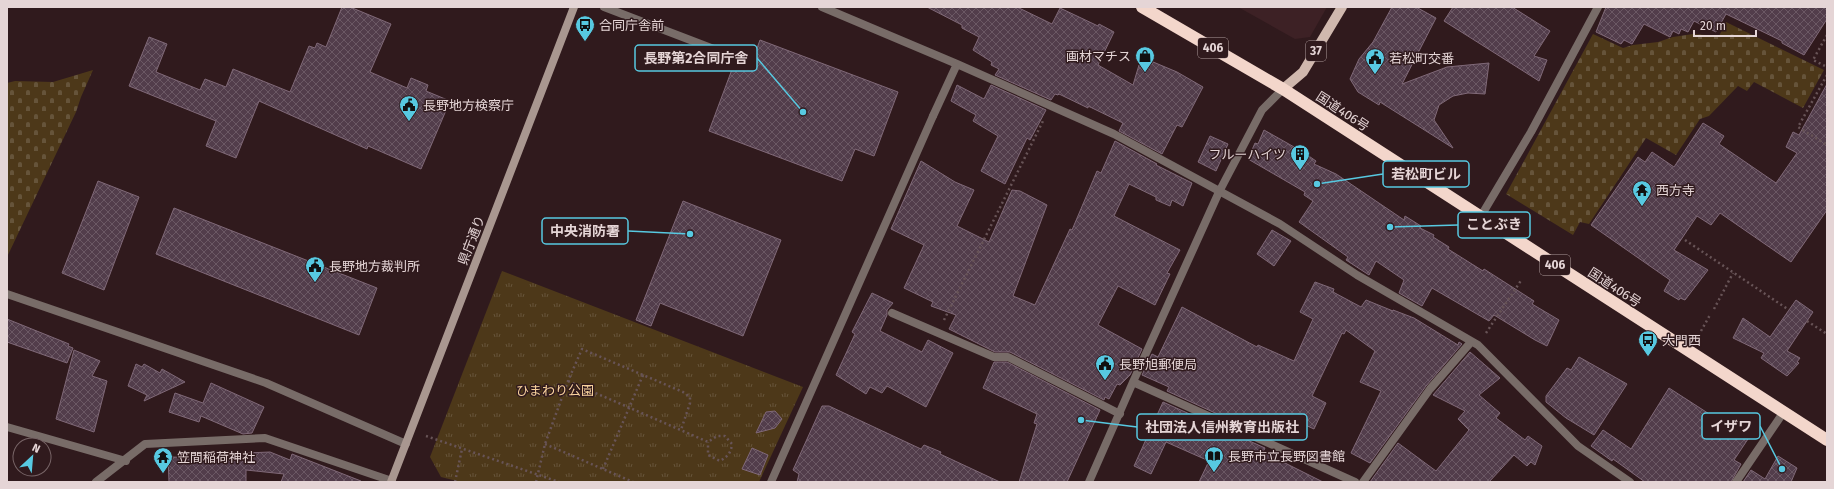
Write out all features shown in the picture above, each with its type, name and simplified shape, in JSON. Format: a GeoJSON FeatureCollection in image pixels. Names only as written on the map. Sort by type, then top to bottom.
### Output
{"type":"FeatureCollection","features":[{"type":"Feature","properties":{"kind":"highway","name":"国道406号"},"geometry":{"type":"LineString","coordinates":[[1142,7],[1283,89],[1481,216],[1782,413],[1827,440]]}},
{"type":"Feature","properties":{"kind":"main road","name":"県庁通り"},"geometry":{"type":"LineString","coordinates":[[393,482],[406,444],[574,7]]}},
{"type":"Feature","properties":{"kind":"main road","name":"37"},"geometry":{"type":"LineString","coordinates":[[1283,89],[1303,72],[1342,7]]}},
{"type":"Feature","properties":{"kind":"street"},"geometry":{"type":"LineString","coordinates":[[604,7],[719,51]]}},
{"type":"Feature","properties":{"kind":"street"},"geometry":{"type":"LineString","coordinates":[[822,7],[1114,134],[1280,224],[1357,275],[1474,344],[1578,446],[1630,482]]}},
{"type":"Feature","properties":{"kind":"street"},"geometry":{"type":"LineString","coordinates":[[1481,216],[1531,132],[1598,7]]}},
{"type":"Feature","properties":{"kind":"street"},"geometry":{"type":"LineString","coordinates":[[771,482],[956,64]]}},
{"type":"Feature","properties":{"kind":"street"},"geometry":{"type":"LineString","coordinates":[[1089,482],[1219,192],[1262,110],[1283,89]]}},
{"type":"Feature","properties":{"kind":"street"},"geometry":{"type":"LineString","coordinates":[[7,294],[266,383],[406,444]]}},
{"type":"Feature","properties":{"kind":"street"},"geometry":{"type":"LineString","coordinates":[[892,313],[994,357],[1008,358],[1120,414]]}},
{"type":"Feature","properties":{"kind":"street"},"geometry":{"type":"LineString","coordinates":[[1363,482],[1430,389],[1474,344]]}},
{"type":"Feature","properties":{"kind":"street"},"geometry":{"type":"LineString","coordinates":[[1133,382],[1354,482]]}},
{"type":"Feature","properties":{"kind":"street"},"geometry":{"type":"LineString","coordinates":[[1736,482],[1782,413]]}},
{"type":"Feature","properties":{"kind":"street"},"geometry":{"type":"LineString","coordinates":[[7,427],[126,461]]}},
{"type":"Feature","properties":{"kind":"street"},"geometry":{"type":"LineString","coordinates":[[96,482],[126,461],[145,444],[266,438],[393,482]]}},
{"type":"Feature","properties":{"kind":"path"},"geometry":{"type":"LineString","coordinates":[[1827,35],[1813,60],[1827,67]]}},
{"type":"Feature","properties":{"kind":"path"},"geometry":{"type":"LineString","coordinates":[[1827,75],[1798,127],[1827,145]]}},
{"type":"Feature","properties":{"kind":"path"},"geometry":{"type":"LineString","coordinates":[[937,332],[1051,106]]}},
{"type":"Feature","properties":{"kind":"path"},"geometry":{"type":"LineString","coordinates":[[1685,240],[1789,310]]}},
{"type":"Feature","properties":{"kind":"path"},"geometry":{"type":"LineString","coordinates":[[1714,309],[1733,273]]}},
{"type":"Feature","properties":{"kind":"path"},"geometry":{"type":"LineString","coordinates":[[1474,344],[1522,279]]}},
{"type":"Feature","properties":{"kind":"path"},"geometry":{"type":"LineString","coordinates":[[1701,330],[1710,315]]}},
{"type":"Feature","properties":{"kind":"path"},"geometry":{"type":"LineString","coordinates":[[1807,321],[1827,334]]}},
{"type":"Feature","properties":{"kind":"path"},"geometry":{"type":"LineString","coordinates":[[536,482],[545,444],[568,381],[582,349],[683,392],[690,398],[690,404],[681,430]]}},
{"type":"Feature","properties":{"kind":"path"},"geometry":{"type":"LineString","coordinates":[[603,469],[643,374]]}},
{"type":"Feature","properties":{"kind":"path"},"geometry":{"type":"LineString","coordinates":[[568,381],[708,442]]}},
{"type":"Feature","properties":{"kind":"path"},"geometry":{"type":"LineString","coordinates":[[426,436],[559,482]]}},
{"type":"Feature","properties":{"kind":"path"},"geometry":{"type":"LineString","coordinates":[[717,436],[725,436],[732,444],[731,451],[728,456],[720,461],[708,455],[708,442],[717,436]]}},
{"type":"Feature","properties":{"kind":"path"},"geometry":{"type":"LineString","coordinates":[[545,444],[634,482]]}},
{"type":"Feature","properties":{"kind":"path"},"geometry":{"type":"LineString","coordinates":[[455,482],[462,449]]}},
{"type":"Feature","properties":{"kind":"shaded area"},"geometry":{"type":"Polygon","coordinates":[[[1238,7],[1327,7],[1310,37],[1295,39],[1238,7]]]}},
{"type":"Feature","properties":{"kind":"green space"},"geometry":{"type":"Polygon","coordinates":[[[1726,22],[1824,70],[1803,108],[1754,82],[1747,91],[1738,86],[1709,116],[1700,119],[1676,155],[1646,138],[1589,224],[1580,222],[1573,235],[1506,194],[1593,34],[1623,48],[1693,34],[1719,36],[1726,22]]]}},
{"type":"Feature","properties":{"kind":"green space"},"geometry":{"type":"Polygon","coordinates":[[[93,70],[76,112],[7,257],[7,83],[15,81],[53,82],[93,70]]]}},
{"type":"Feature","properties":{"kind":"green space","name":"ひまわり公園"},"geometry":{"type":"Polygon","coordinates":[[[502,271],[803,387],[759,482],[461,482],[441,477],[430,457],[502,271]]]}},
{"type":"Feature","properties":{"kind":"building"},"geometry":{"type":"Polygon","coordinates":[[[342,7],[350,7],[391,24],[370,72],[407,88],[411,78],[428,85],[426,91],[450,101],[421,169],[368,146],[367,149],[259,101],[236,158],[206,146],[216,121],[129,86],[149,37],[167,44],[156,72],[200,90],[205,79],[226,87],[233,69],[290,92],[309,46],[315,48],[317,43],[326,47],[342,7]]]}},
{"type":"Feature","properties":{"kind":"building"},"geometry":{"type":"Polygon","coordinates":[[[927,7],[1017,7],[1052,24],[1060,8],[1098,26],[1099,24],[1114,32],[1098,65],[1133,85],[1139,65],[1143,66],[1146,59],[1177,72],[1203,87],[1182,127],[1177,125],[1162,154],[1119,131],[1123,123],[1088,106],[1088,108],[1059,94],[1055,94],[1051,100],[995,75],[999,69],[991,65],[992,62],[973,50],[979,37],[962,28],[962,25],[927,7]]]}},
{"type":"Feature","properties":{"kind":"building"},"geometry":{"type":"Polygon","coordinates":[[[1392,7],[1416,7],[1436,18],[1402,84],[1447,67],[1489,63],[1485,94],[1468,93],[1453,96],[1439,105],[1434,120],[1453,148],[1380,102],[1379,105],[1358,92],[1350,79],[1359,59],[1373,42],[1392,7]]]}},
{"type":"Feature","properties":{"kind":"building"},"geometry":{"type":"Polygon","coordinates":[[[1453,7],[1512,7],[1550,31],[1534,56],[1547,60],[1539,81],[1444,21],[1453,7]]]}},
{"type":"Feature","properties":{"kind":"building"},"geometry":{"type":"Polygon","coordinates":[[[1606,7],[1827,7],[1827,19],[1804,55],[1782,43],[1782,41],[1726,14],[1716,32],[1694,21],[1688,32],[1681,29],[1679,34],[1673,31],[1670,37],[1644,24],[1632,44],[1624,40],[1621,44],[1596,32],[1606,7]]]}},
{"type":"Feature","properties":{"kind":"building"},"geometry":{"type":"Polygon","coordinates":[[[760,40],[898,92],[874,156],[855,149],[842,181],[709,131],[734,64],[749,70],[760,40]]]}},
{"type":"Feature","properties":{"kind":"building"},"geometry":{"type":"Polygon","coordinates":[[[1827,84],[1827,210],[1791,262],[1720,213],[1711,225],[1697,216],[1674,250],[1708,270],[1685,300],[1680,298],[1679,300],[1664,291],[1670,280],[1591,225],[1638,157],[1645,162],[1652,152],[1674,167],[1703,123],[1724,136],[1719,144],[1776,183],[1797,153],[1786,147],[1793,132],[1799,135],[1827,84]]]}},
{"type":"Feature","properties":{"kind":"building"},"geometry":{"type":"Polygon","coordinates":[[[957,85],[984,99],[991,85],[1046,110],[1030,140],[1027,138],[1005,184],[981,171],[998,136],[973,121],[976,115],[951,101],[957,85]]]}},
{"type":"Feature","properties":{"kind":"building"},"geometry":{"type":"Polygon","coordinates":[[[1264,130],[1303,152],[1316,161],[1314,164],[1336,174],[1404,220],[1405,216],[1421,226],[1420,228],[1434,235],[1433,237],[1449,247],[1448,249],[1483,271],[1484,269],[1534,301],[1532,304],[1559,320],[1547,346],[1494,315],[1489,321],[1432,288],[1422,306],[1399,293],[1404,280],[1376,261],[1369,275],[1346,260],[1348,257],[1299,222],[1313,201],[1304,195],[1305,192],[1248,159],[1255,143],[1258,144],[1264,130]]]}},
{"type":"Feature","properties":{"kind":"building"},"geometry":{"type":"Polygon","coordinates":[[[1210,136],[1228,144],[1216,171],[1198,162],[1210,136]]]}},
{"type":"Feature","properties":{"kind":"building"},"geometry":{"type":"Polygon","coordinates":[[[1115,141],[1157,164],[1156,165],[1192,183],[1183,206],[1172,200],[1170,206],[1156,200],[1156,197],[1129,184],[1114,216],[1180,250],[1167,273],[1170,274],[1155,305],[1118,286],[1098,325],[1142,349],[1130,375],[1120,385],[1117,384],[1109,399],[1105,397],[1104,400],[1010,352],[995,352],[949,329],[956,315],[931,306],[933,302],[904,288],[924,245],[891,229],[921,161],[955,182],[974,190],[957,226],[989,242],[1012,190],[1020,191],[1047,205],[1013,296],[1035,305],[1070,229],[1072,230],[1097,171],[1101,173],[1115,141]]]}},
{"type":"Feature","properties":{"kind":"building"},"geometry":{"type":"Polygon","coordinates":[[[98,181],[139,197],[104,290],[62,273],[98,181]]]}},
{"type":"Feature","properties":{"kind":"building"},"geometry":{"type":"Polygon","coordinates":[[[683,201],[781,240],[743,336],[660,303],[651,326],[636,320],[683,201]]]}},
{"type":"Feature","properties":{"kind":"building"},"geometry":{"type":"Polygon","coordinates":[[[174,208],[377,288],[359,335],[156,254],[174,208]]]}},
{"type":"Feature","properties":{"kind":"building"},"geometry":{"type":"Polygon","coordinates":[[[1272,230],[1291,241],[1274,266],[1257,254],[1272,230]]]}},
{"type":"Feature","properties":{"kind":"building"},"geometry":{"type":"Polygon","coordinates":[[[1315,282],[1334,289],[1333,292],[1361,307],[1366,300],[1414,318],[1458,345],[1459,342],[1462,344],[1426,386],[1370,463],[1351,453],[1381,391],[1360,382],[1375,351],[1346,330],[1344,334],[1342,333],[1312,396],[1326,403],[1314,429],[1281,414],[1270,438],[1167,391],[1169,387],[1142,375],[1152,354],[1158,357],[1182,307],[1257,347],[1258,345],[1294,361],[1313,319],[1300,312],[1315,282]]]}},
{"type":"Feature","properties":{"kind":"building"},"geometry":{"type":"Polygon","coordinates":[[[872,293],[893,303],[887,310],[887,315],[880,331],[922,352],[928,340],[953,353],[926,407],[887,386],[882,393],[870,387],[866,394],[836,375],[855,334],[852,332],[872,293]]]}},
{"type":"Feature","properties":{"kind":"building"},"geometry":{"type":"Polygon","coordinates":[[[1796,300],[1813,312],[1787,351],[1800,358],[1797,362],[1799,363],[1787,376],[1761,358],[1764,353],[1733,338],[1743,318],[1770,337],[1796,300]]]}},
{"type":"Feature","properties":{"kind":"building"},"geometry":{"type":"Polygon","coordinates":[[[7,319],[69,344],[68,346],[73,348],[67,363],[7,342],[7,319]]]}},
{"type":"Feature","properties":{"kind":"building"},"geometry":{"type":"Polygon","coordinates":[[[74,350],[100,361],[92,376],[107,381],[94,432],[56,419],[74,350]]]}},
{"type":"Feature","properties":{"kind":"building"},"geometry":{"type":"Polygon","coordinates":[[[1470,352],[1500,378],[1479,395],[1500,413],[1496,418],[1525,440],[1528,436],[1542,446],[1535,465],[1531,462],[1527,466],[1514,455],[1489,482],[1370,482],[1398,443],[1436,471],[1469,430],[1458,419],[1465,411],[1433,395],[1470,352]]]}},
{"type":"Feature","properties":{"kind":"building"},"geometry":{"type":"Polygon","coordinates":[[[1579,357],[1627,384],[1594,435],[1566,418],[1546,402],[1546,396],[1567,368],[1571,370],[1579,357]]]}},
{"type":"Feature","properties":{"kind":"building"},"geometry":{"type":"Polygon","coordinates":[[[994,362],[1007,362],[1100,410],[1067,482],[1019,482],[1037,424],[1034,423],[1037,414],[983,388],[994,362]]]}},
{"type":"Feature","properties":{"kind":"building"},"geometry":{"type":"Polygon","coordinates":[[[136,364],[142,367],[144,364],[160,373],[162,369],[185,382],[144,401],[147,395],[128,386],[136,364]]]}},
{"type":"Feature","properties":{"kind":"building"},"geometry":{"type":"Polygon","coordinates":[[[211,383],[264,407],[252,433],[243,434],[201,416],[199,422],[169,412],[175,393],[203,403],[211,383]]]}},
{"type":"Feature","properties":{"kind":"building"},"geometry":{"type":"Polygon","coordinates":[[[1669,388],[1748,439],[1734,460],[1741,464],[1731,482],[1645,482],[1613,459],[1612,461],[1591,446],[1603,430],[1631,449],[1669,388]]]}},
{"type":"Feature","properties":{"kind":"building"},"geometry":{"type":"Polygon","coordinates":[[[1163,402],[1265,448],[1263,452],[1323,482],[1199,482],[1209,461],[1166,442],[1151,474],[1134,466],[1163,402]]]}},
{"type":"Feature","properties":{"kind":"building"},"geometry":{"type":"Polygon","coordinates":[[[822,406],[829,406],[921,449],[924,445],[941,452],[940,454],[1000,482],[797,482],[799,474],[793,470],[822,406]]]}},
{"type":"Feature","properties":{"kind":"building"},"geometry":{"type":"Polygon","coordinates":[[[775,411],[782,419],[775,428],[756,433],[766,412],[775,411]]]}},
{"type":"Feature","properties":{"kind":"building"},"geometry":{"type":"Polygon","coordinates":[[[752,448],[768,455],[760,475],[742,469],[752,448]]]}},
{"type":"Feature","properties":{"kind":"building"},"geometry":{"type":"Polygon","coordinates":[[[270,452],[290,460],[292,454],[361,482],[281,482],[284,474],[246,470],[246,482],[169,482],[168,457],[221,458],[222,454],[270,452]]]}},
{"type":"Feature","properties":{"kind":"building"},"geometry":{"type":"Polygon","coordinates":[[[1778,456],[1797,468],[1791,482],[1743,482],[1751,470],[1765,479],[1778,456]]]}},
{"type":"Feature","properties":{"kind":"place","name":"合同庁舎前"},"geometry":{"type":"Point","coordinates":[585,42]}},
{"type":"Feature","properties":{"kind":"place","name":"画材マチス"},"geometry":{"type":"Point","coordinates":[1145,73]}},
{"type":"Feature","properties":{"kind":"place","name":"若松町交番"},"geometry":{"type":"Point","coordinates":[1375,75]}},
{"type":"Feature","properties":{"kind":"place","name":"長野第2合同庁舎"},"geometry":{"type":"Point","coordinates":[803,112]}},
{"type":"Feature","properties":{"kind":"place","name":"長野地方検察庁"},"geometry":{"type":"Point","coordinates":[409,122]}},
{"type":"Feature","properties":{"kind":"place","name":"フルーハイツ"},"geometry":{"type":"Point","coordinates":[1300,171]}},
{"type":"Feature","properties":{"kind":"place","name":"若松町ビル"},"geometry":{"type":"Point","coordinates":[1317,184]}},
{"type":"Feature","properties":{"kind":"place","name":"西方寺"},"geometry":{"type":"Point","coordinates":[1642,207]}},
{"type":"Feature","properties":{"kind":"place","name":"ことぶき"},"geometry":{"type":"Point","coordinates":[1390,227]}},
{"type":"Feature","properties":{"kind":"place","name":"中央消防署"},"geometry":{"type":"Point","coordinates":[690,234]}},
{"type":"Feature","properties":{"kind":"place","name":"長野地方裁判所"},"geometry":{"type":"Point","coordinates":[315,283]}},
{"type":"Feature","properties":{"kind":"place","name":"大門西"},"geometry":{"type":"Point","coordinates":[1648,357]}},
{"type":"Feature","properties":{"kind":"place","name":"長野旭郵便局"},"geometry":{"type":"Point","coordinates":[1105,381]}},
{"type":"Feature","properties":{"kind":"place","name":"社団法人信州教育出版社"},"geometry":{"type":"Point","coordinates":[1081,420]}},
{"type":"Feature","properties":{"kind":"place","name":"イザワ"},"geometry":{"type":"Point","coordinates":[1782,469]}},
{"type":"Feature","properties":{"kind":"place","name":"長野市立長野図書館"},"geometry":{"type":"Point","coordinates":[1214,473]}},
{"type":"Feature","properties":{"kind":"place","name":"笠間稲荷神社"},"geometry":{"type":"Point","coordinates":[163,474]}}]}
